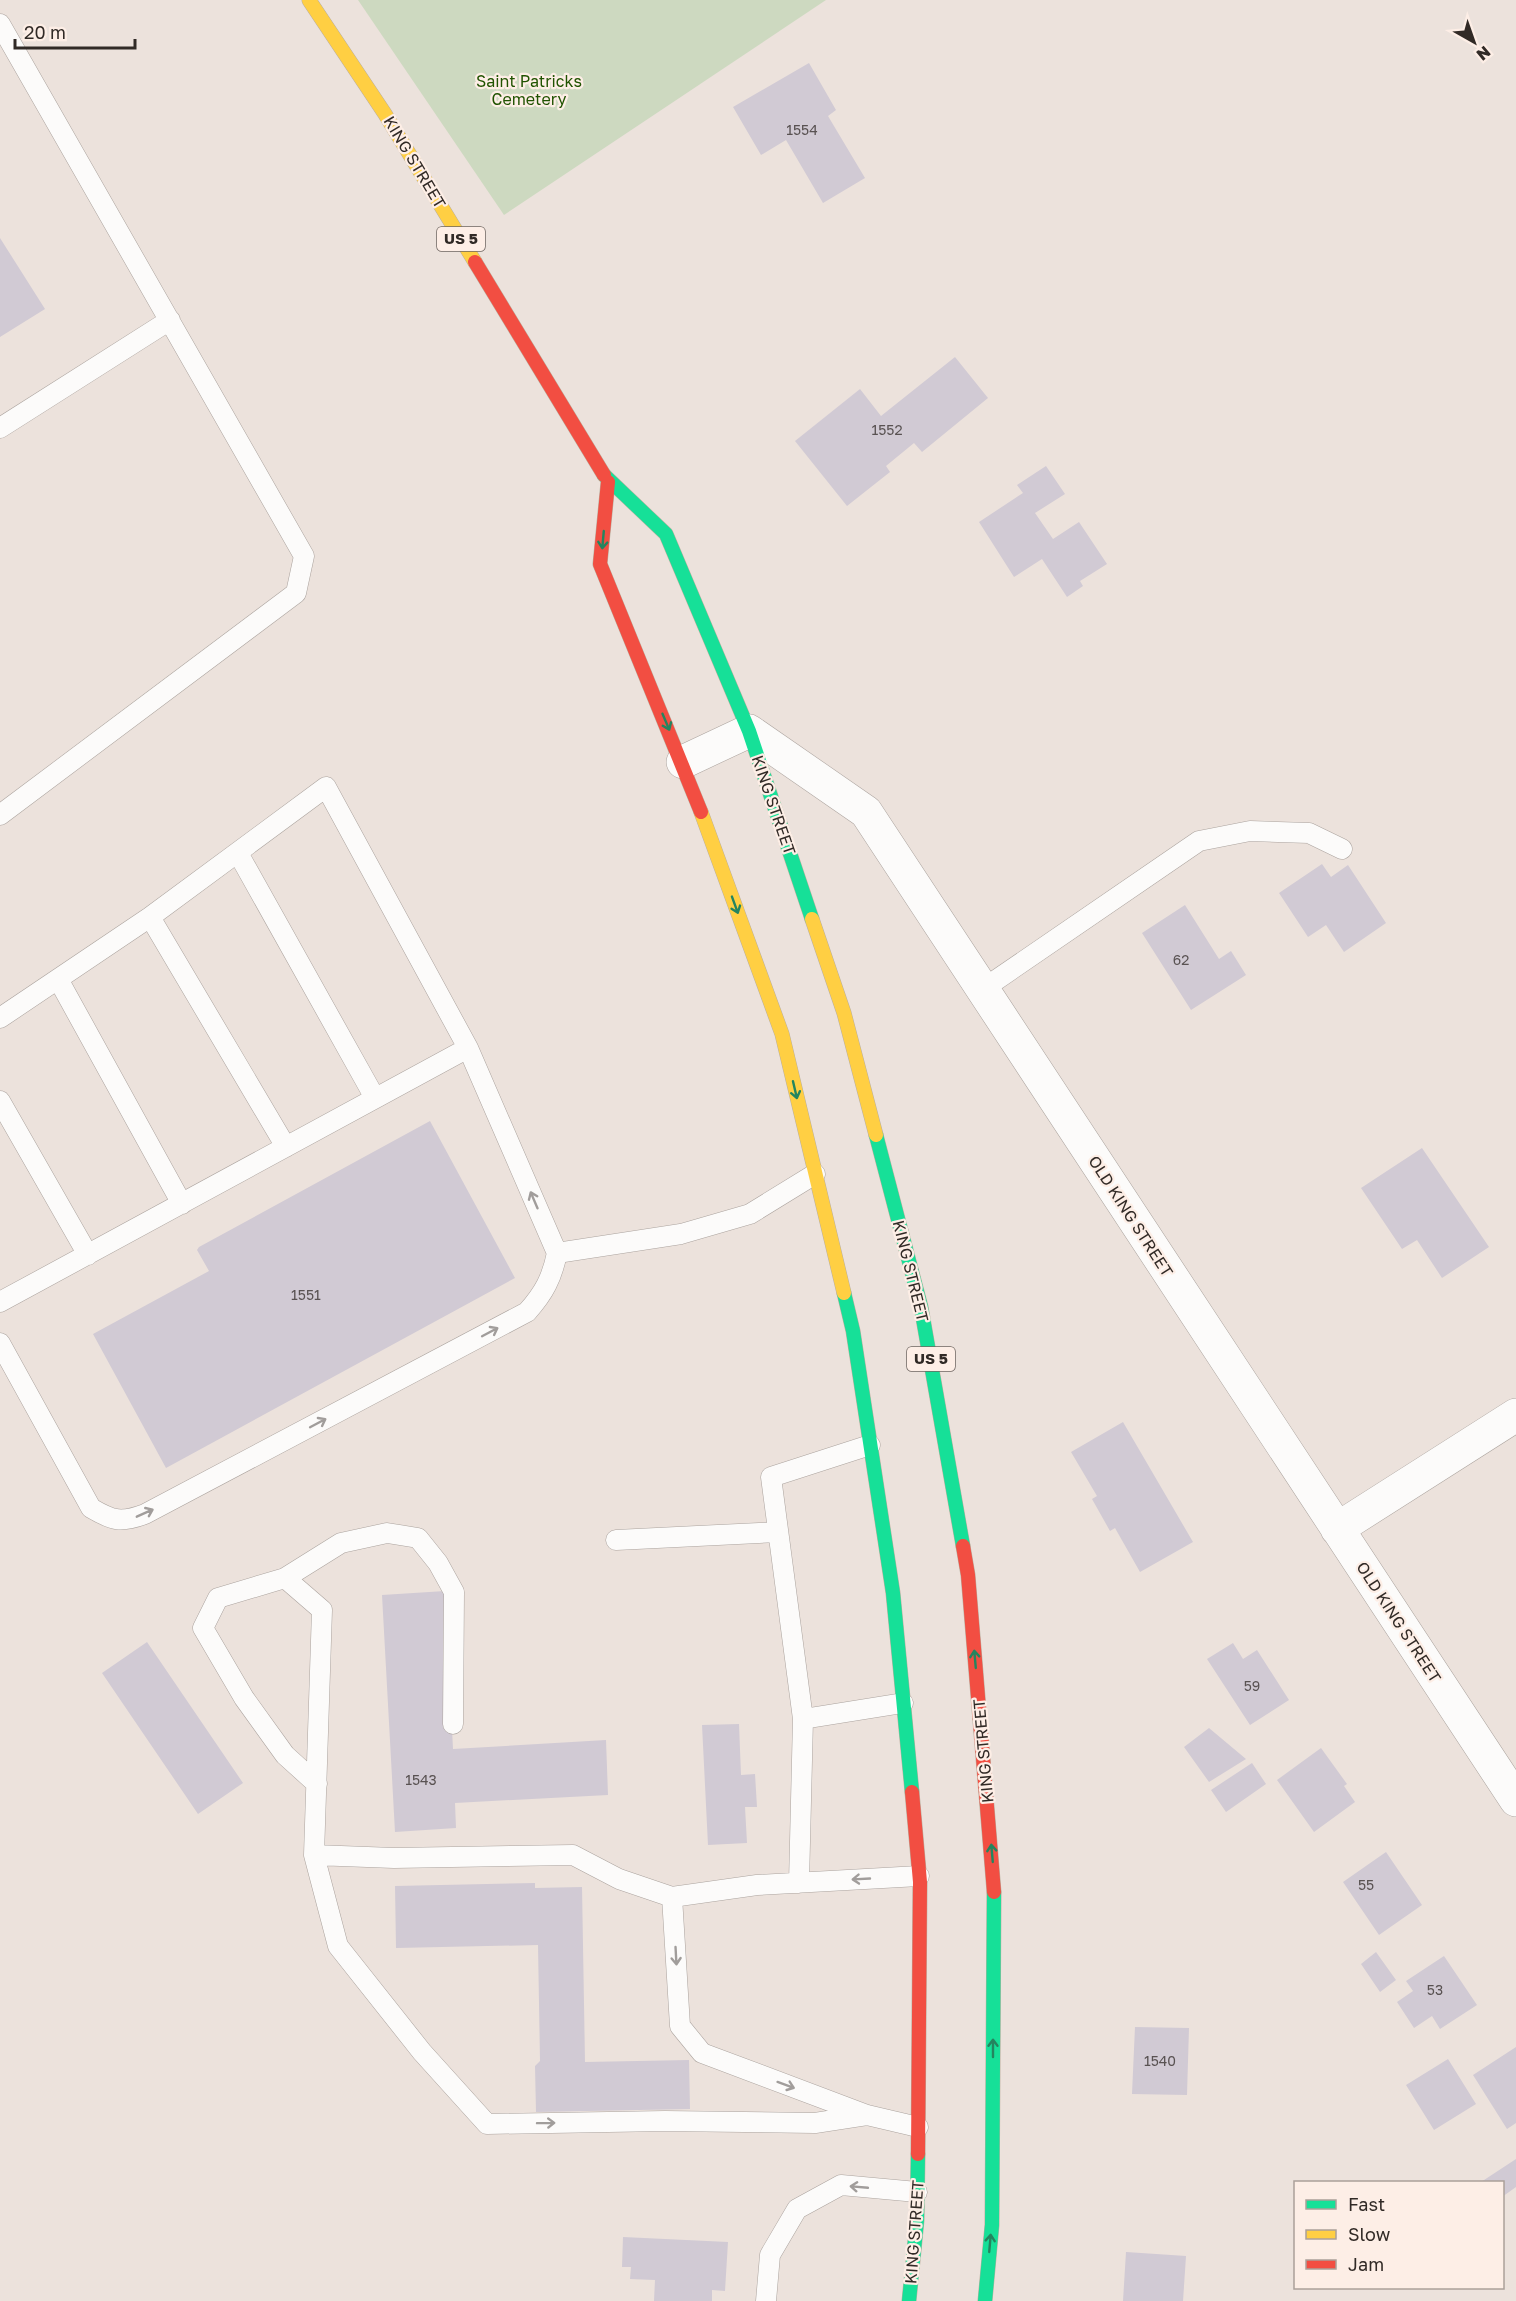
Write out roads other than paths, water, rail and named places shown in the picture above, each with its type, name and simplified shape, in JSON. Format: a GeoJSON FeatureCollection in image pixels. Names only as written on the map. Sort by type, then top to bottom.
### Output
{"type":"FeatureCollection","features":[{"type":"Feature","properties":{"kind":"main road","name":"KING STREET"},"geometry":{"type":"LineString","coordinates":[[309,0],[385,114],[608,482],[666,534],[749,731],[844,1013],[921,1307],[968,1575],[994,1878],[992,2225],[985,2301]]}},
{"type":"Feature","properties":{"kind":"main road","name":"KING STREET"},"geometry":{"type":"LineString","coordinates":[[608,482],[600,564],[683,762],[782,1034],[853,1331],[893,1593],[920,1876],[917,2192],[909,2301]]}},
{"type":"Feature","properties":{"kind":"street"},"geometry":{"type":"LineString","coordinates":[[683,762],[749,731]]}},
{"type":"Feature","properties":{"kind":"street","name":"OLD KING STREET"},"geometry":{"type":"LineString","coordinates":[[749,731],[866,812],[1516,1800]]}},
{"type":"Feature","properties":{"kind":"street"},"geometry":{"type":"LineString","coordinates":[[1337,1529],[1516,1414]]}},
{"type":"Feature","properties":{"kind":"lane"},"geometry":{"type":"LineString","coordinates":[[0,24],[304,556],[296,593],[0,815]]}},
{"type":"Feature","properties":{"kind":"lane"},"geometry":{"type":"LineString","coordinates":[[0,428],[170,320]]}},
{"type":"Feature","properties":{"kind":"lane"},"geometry":{"type":"LineString","coordinates":[[0,1018],[150,917],[326,787],[468,1048],[557,1253],[553,1275],[544,1293],[527,1312],[145,1514],[125,1521],[105,1517],[91,1508],[0,1343]]}},
{"type":"Feature","properties":{"kind":"lane"},"geometry":{"type":"LineString","coordinates":[[983,989],[1199,841],[1250,831],[1309,833],[1342,849]]}},
{"type":"Feature","properties":{"kind":"lane"},"geometry":{"type":"LineString","coordinates":[[238,853],[375,1098]]}},
{"type":"Feature","properties":{"kind":"lane"},"geometry":{"type":"LineString","coordinates":[[150,917],[286,1147]]}},
{"type":"Feature","properties":{"kind":"lane"},"geometry":{"type":"LineString","coordinates":[[58,979],[182,1204]]}},
{"type":"Feature","properties":{"kind":"lane"},"geometry":{"type":"LineString","coordinates":[[0,1302],[468,1048]]}},
{"type":"Feature","properties":{"kind":"lane"},"geometry":{"type":"LineString","coordinates":[[0,1101],[88,1255]]}},
{"type":"Feature","properties":{"kind":"lane"},"geometry":{"type":"LineString","coordinates":[[557,1253],[681,1234],[750,1214],[815,1174]]}},
{"type":"Feature","properties":{"kind":"lane"},"geometry":{"type":"LineString","coordinates":[[799,1883],[803,1719],[771,1477],[870,1445]]}},
{"type":"Feature","properties":{"kind":"lane"},"geometry":{"type":"LineString","coordinates":[[616,1540],[778,1532]]}},
{"type":"Feature","properties":{"kind":"lane"},"geometry":{"type":"LineString","coordinates":[[317,1784],[285,1755],[244,1698],[202,1628],[218,1598],[285,1578],[341,1543],[387,1533],[418,1539],[438,1563],[454,1592],[453,1724]]}},
{"type":"Feature","properties":{"kind":"lane"},"geometry":{"type":"LineString","coordinates":[[285,1578],[322,1610],[314,1855],[338,1946],[422,2052],[487,2124],[665,2121],[815,2123],[867,2115]]}},
{"type":"Feature","properties":{"kind":"lane"},"geometry":{"type":"LineString","coordinates":[[803,1719],[903,1703]]}},
{"type":"Feature","properties":{"kind":"lane"},"geometry":{"type":"LineString","coordinates":[[314,1855],[394,1858],[573,1855],[619,1879],[672,1897],[757,1885],[920,1876]]}},
{"type":"Feature","properties":{"kind":"lane"},"geometry":{"type":"LineString","coordinates":[[672,1897],[680,2026],[702,2053],[867,2115],[918,2127]]}},
{"type":"Feature","properties":{"kind":"lane"},"geometry":{"type":"LineString","coordinates":[[766,2301],[770,2255],[798,2209],[841,2186],[917,2192]]}},
{"type":"Feature","properties":{"kind":"park label","name":"Saint Patricks Cemetery"},"geometry":{"type":"Point","coordinates":[529,90]}}]}
